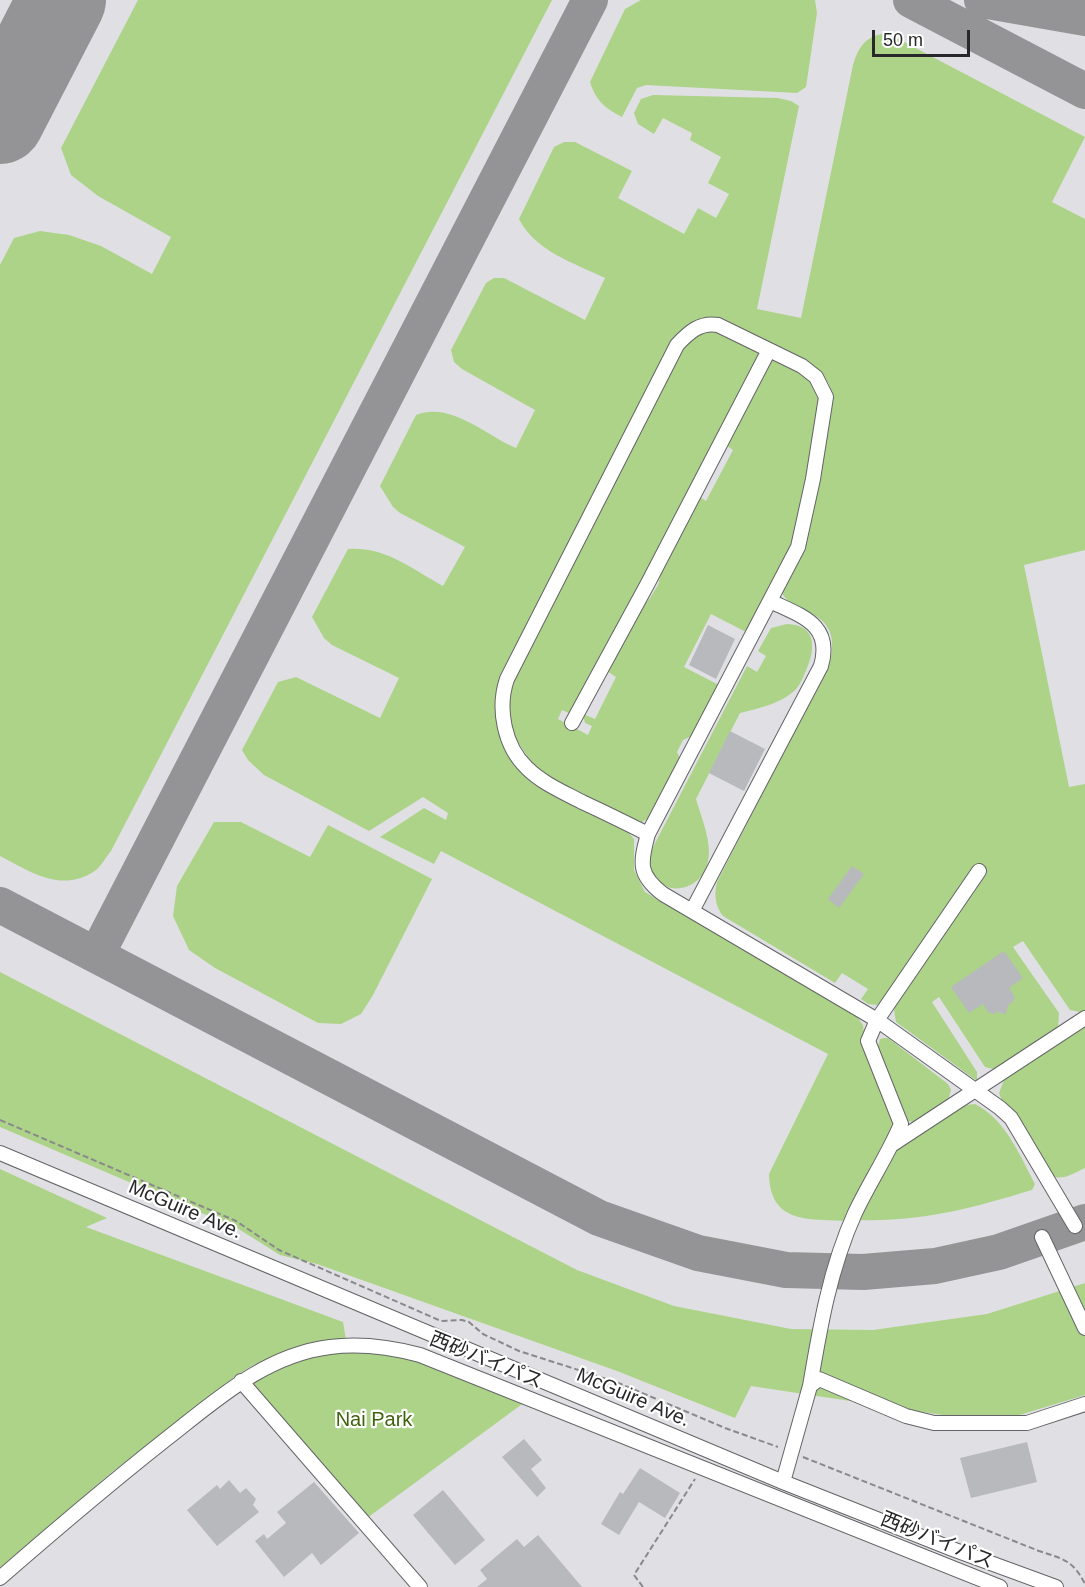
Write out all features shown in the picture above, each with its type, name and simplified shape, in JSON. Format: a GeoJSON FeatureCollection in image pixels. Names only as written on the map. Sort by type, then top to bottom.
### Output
{"type":"FeatureCollection","features":[{"type":"Feature","properties":{"kind":"street"},"geometry":{"type":"LineString","coordinates":[[648,834],[554,787],[527,768],[508,737],[503,722],[502,693],[507,679],[677,345],[688,333],[709,323],[718,325],[802,366],[816,377],[826,398],[813,479],[798,547],[648,834],[642,854],[649,884],[877,1020],[1000,1108],[1011,1118],[1075,1226]]}},
{"type":"Feature","properties":{"kind":"street"},"geometry":{"type":"LineString","coordinates":[[572,723],[648,583],[769,350]]}},
{"type":"Feature","properties":{"kind":"street"},"geometry":{"type":"LineString","coordinates":[[692,911],[821,666],[825,651],[821,634],[806,618],[770,601]]}},
{"type":"Feature","properties":{"kind":"street"},"geometry":{"type":"LineString","coordinates":[[783,1482],[810,1386],[823,1312],[834,1271],[855,1213],[893,1144],[901,1124],[868,1041],[877,1020],[979,871]]}},
{"type":"Feature","properties":{"kind":"street"},"geometry":{"type":"LineString","coordinates":[[893,1144],[1085,1018]]}},
{"type":"Feature","properties":{"kind":"street","name":"McGuire Ave."},"geometry":{"type":"LineString","coordinates":[[0,1154],[783,1482],[1056,1587]]}},
{"type":"Feature","properties":{"kind":"street"},"geometry":{"type":"LineString","coordinates":[[1042,1238],[1085,1328]]}},
{"type":"Feature","properties":{"kind":"street","name":"西砂バイパス"},"geometry":{"type":"LineString","coordinates":[[0,1578],[116,1478],[241,1381],[294,1357],[328,1347],[358,1345],[389,1347],[420,1354],[701,1469],[1000,1587]]}},
{"type":"Feature","properties":{"kind":"street"},"geometry":{"type":"LineString","coordinates":[[810,1386],[819,1379],[881,1406],[934,1423],[1027,1423],[1085,1404]]}},
{"type":"Feature","properties":{"kind":"street"},"geometry":{"type":"LineString","coordinates":[[241,1381],[420,1587]]}},
{"type":"Feature","properties":{"kind":"path"},"geometry":{"type":"LineString","coordinates":[[0,1120],[236,1221],[279,1250],[441,1321],[469,1322],[483,1334],[519,1351],[616,1383],[724,1428],[1067,1560],[1078,1569],[1085,1584]]}},
{"type":"Feature","properties":{"kind":"path"},"geometry":{"type":"LineString","coordinates":[[643,1587],[634,1575],[701,1469]]}},
{"type":"Feature","properties":{"kind":"green space"},"geometry":{"type":"Polygon","coordinates":[[[138,0],[552,0],[111,851],[96,870],[83,877],[59,880],[35,874],[0,856],[0,265],[14,238],[40,231],[69,235],[101,246],[152,274],[171,237],[98,196],[71,175],[61,148],[138,0]]]}},
{"type":"Feature","properties":{"kind":"green space"},"geometry":{"type":"Polygon","coordinates":[[[641,0],[815,0],[817,13],[806,87],[797,93],[646,85],[637,88],[622,117],[602,103],[590,82],[625,9],[641,0]]]}},
{"type":"Feature","properties":{"kind":"green space"},"geometry":{"type":"Polygon","coordinates":[[[887,33],[1085,137],[1052,202],[1085,219],[1085,550],[1024,565],[1069,787],[1085,784],[1085,1013],[1070,1010],[1023,941],[1013,947],[1059,1013],[1058,1030],[997,1070],[985,1067],[939,997],[932,1002],[977,1072],[977,1081],[896,1022],[894,1010],[896,1004],[986,873],[977,866],[883,1000],[877,1005],[868,1004],[861,999],[868,989],[842,973],[835,983],[723,916],[718,908],[717,882],[830,662],[832,644],[830,631],[814,615],[787,600],[782,592],[830,398],[829,384],[815,367],[722,318],[696,321],[676,337],[501,673],[496,693],[495,715],[509,756],[532,783],[628,832],[634,839],[634,870],[645,892],[857,1017],[863,1025],[864,1035],[894,1129],[844,1221],[817,1220],[793,1215],[783,1210],[776,1202],[771,1190],[769,1174],[828,1054],[441,851],[434,864],[380,837],[424,808],[446,820],[448,813],[423,797],[369,831],[264,775],[248,760],[242,750],[278,682],[296,677],[380,718],[399,678],[332,645],[324,638],[312,617],[348,549],[374,551],[386,555],[443,586],[465,547],[400,513],[393,507],[380,486],[416,415],[442,412],[455,416],[516,448],[535,410],[462,369],[454,362],[451,350],[486,283],[494,278],[504,278],[585,320],[605,278],[545,248],[526,230],[519,219],[554,147],[564,142],[575,142],[632,171],[618,198],[684,234],[698,208],[716,218],[729,194],[708,183],[721,157],[690,140],[692,133],[663,118],[654,134],[638,124],[634,113],[641,99],[653,95],[778,98],[791,101],[799,106],[757,309],[801,318],[853,65],[864,43],[874,36],[887,33]]]}},
{"type":"Feature","properties":{"kind":"green space"},"geometry":{"type":"Polygon","coordinates":[[[708,328],[758,351],[759,355],[575,712],[571,714],[562,710],[558,719],[588,735],[592,726],[585,723],[583,714],[595,719],[616,677],[607,671],[637,612],[658,585],[664,561],[697,495],[706,501],[733,450],[726,445],[770,360],[776,358],[810,380],[820,403],[793,543],[746,632],[711,614],[684,667],[719,685],[692,736],[683,740],[677,752],[681,761],[649,818],[636,822],[551,779],[535,768],[512,733],[508,706],[512,677],[686,340],[708,328]]]}},
{"type":"Feature","properties":{"kind":"green space"},"geometry":{"type":"Polygon","coordinates":[[[787,624],[805,629],[812,641],[811,656],[803,678],[795,690],[781,700],[740,713],[696,799],[709,846],[705,869],[698,880],[687,887],[664,886],[655,878],[650,867],[651,851],[747,666],[757,672],[766,656],[758,651],[771,628],[787,624]]]}},
{"type":"Feature","properties":{"kind":"green space"},"geometry":{"type":"Polygon","coordinates":[[[214,822],[241,822],[310,857],[328,825],[432,879],[361,1014],[341,1024],[318,1023],[215,968],[189,950],[173,916],[177,886],[214,822]]]}},
{"type":"Feature","properties":{"kind":"green space"},"geometry":{"type":"Polygon","coordinates":[[[0,972],[577,1270],[674,1306],[791,1329],[873,1330],[987,1314],[1085,1283],[1085,1395],[1013,1417],[956,1417],[751,1386],[735,1418],[617,1371],[317,1264],[280,1255],[237,1228],[0,1127],[0,972]]]}},
{"type":"Feature","properties":{"kind":"green space"},"geometry":{"type":"Polygon","coordinates":[[[1085,1025],[1085,1168],[1060,1178],[1052,1176],[1018,1116],[1002,1101],[999,1093],[1004,1080],[1085,1025]]]}},
{"type":"Feature","properties":{"kind":"green space"},"geometry":{"type":"Polygon","coordinates":[[[888,1038],[948,1084],[951,1090],[947,1104],[917,1123],[904,1120],[877,1050],[880,1039],[888,1038]]]}},
{"type":"Feature","properties":{"kind":"green space"},"geometry":{"type":"Polygon","coordinates":[[[975,1104],[995,1119],[1011,1139],[1035,1184],[1032,1190],[989,1203],[926,1216],[858,1220],[894,1152],[966,1105],[975,1104]]]}},
{"type":"Feature","properties":{"kind":"green space"},"geometry":{"type":"Polygon","coordinates":[[[0,1169],[107,1218],[86,1227],[343,1322],[346,1340],[305,1345],[255,1364],[237,1375],[112,1472],[0,1568],[0,1169]]]}},
{"type":"Feature","properties":{"kind":"green space","name":"Nai Park"},"geometry":{"type":"Polygon","coordinates":[[[389,1347],[529,1399],[363,1521],[241,1381],[294,1357],[389,1347]]]}},
{"type":"Feature","properties":{"kind":"building"},"geometry":{"type":"Polygon","coordinates":[[[708,625],[735,639],[716,679],[689,665],[708,625]]]}},
{"type":"Feature","properties":{"kind":"building"},"geometry":{"type":"Polygon","coordinates":[[[730,731],[765,749],[744,791],[709,773],[730,731]]]}},
{"type":"Feature","properties":{"kind":"building"},"geometry":{"type":"Polygon","coordinates":[[[852,866],[864,874],[839,908],[828,899],[852,866]]]}},
{"type":"Feature","properties":{"kind":"building"},"geometry":{"type":"Polygon","coordinates":[[[1004,951],[1023,978],[1009,988],[1015,997],[1013,1002],[1008,1005],[1006,1014],[988,1012],[983,1004],[969,1013],[951,987],[1004,951]]]}},
{"type":"Feature","properties":{"kind":"building"},"geometry":{"type":"Polygon","coordinates":[[[524,1439],[542,1460],[531,1469],[546,1488],[537,1497],[502,1457],[524,1439]]]}},
{"type":"Feature","properties":{"kind":"building"},"geometry":{"type":"Polygon","coordinates":[[[1027,1442],[1037,1482],[971,1498],[960,1458],[1027,1442]]]}},
{"type":"Feature","properties":{"kind":"building"},"geometry":{"type":"Polygon","coordinates":[[[640,1468],[680,1493],[665,1518],[639,1502],[619,1535],[601,1524],[620,1492],[623,1494],[640,1468]]]}},
{"type":"Feature","properties":{"kind":"building"},"geometry":{"type":"Polygon","coordinates":[[[229,1480],[240,1493],[246,1488],[256,1499],[253,1505],[259,1512],[217,1546],[187,1510],[217,1485],[220,1489],[229,1480]]]}},
{"type":"Feature","properties":{"kind":"building"},"geometry":{"type":"Polygon","coordinates":[[[314,1482],[359,1533],[321,1565],[312,1553],[284,1577],[255,1541],[264,1534],[267,1539],[286,1523],[277,1512],[314,1482]]]}},
{"type":"Feature","properties":{"kind":"building"},"geometry":{"type":"Polygon","coordinates":[[[443,1490],[485,1540],[455,1565],[413,1515],[443,1490]]]}},
{"type":"Feature","properties":{"kind":"building"},"geometry":{"type":"Polygon","coordinates":[[[538,1535],[582,1587],[477,1587],[487,1579],[480,1570],[517,1539],[524,1547],[538,1535]]]}},
{"type":"Feature","properties":{"kind":"taxiway"},"geometry":{"type":"LineString","coordinates":[[97,954],[590,0]]}},
{"type":"Feature","properties":{"kind":"taxiway"},"geometry":{"type":"LineString","coordinates":[[911,0],[1085,91]]}},
{"type":"Feature","properties":{"kind":"taxiway"},"geometry":{"type":"LineString","coordinates":[[982,0],[1085,18]]}},
{"type":"Feature","properties":{"kind":"taxiway"},"geometry":{"type":"LineString","coordinates":[[0,905],[599,1218],[698,1253],[786,1270],[863,1272],[935,1266],[999,1252],[1085,1222]]}},
{"type":"Feature","properties":{"kind":"runway"},"geometry":{"type":"LineString","coordinates":[[0,120],[62,0]]}}]}
